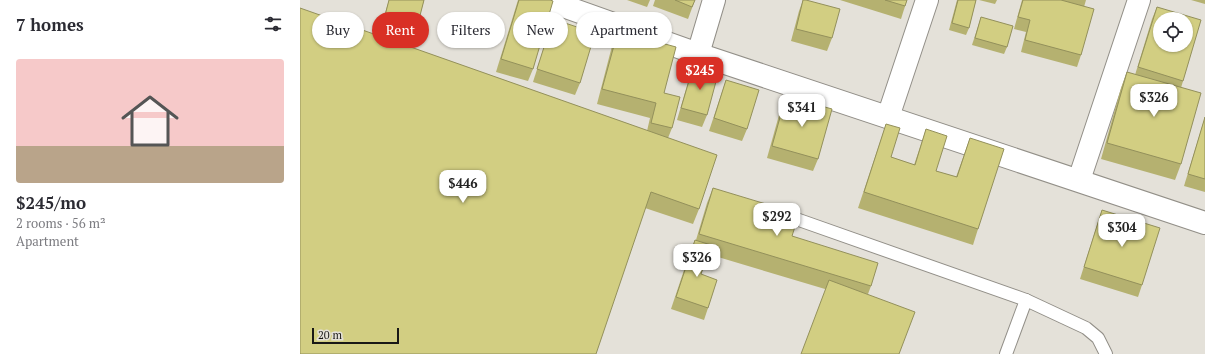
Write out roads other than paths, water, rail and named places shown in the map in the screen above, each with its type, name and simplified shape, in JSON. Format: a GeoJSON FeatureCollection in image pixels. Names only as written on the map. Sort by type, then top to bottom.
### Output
{"type":"FeatureCollection","features":[{"type":"Feature","properties":{"kind":"street"},"geometry":{"type":"LineString","coordinates":[[546,0],[698,54],[1205,223]]}},
{"type":"Feature","properties":{"kind":"street"},"geometry":{"type":"LineString","coordinates":[[698,54],[714,0]]}},
{"type":"Feature","properties":{"kind":"street"},"geometry":{"type":"LineString","coordinates":[[888,117],[927,0]]}},
{"type":"Feature","properties":{"kind":"street"},"geometry":{"type":"LineString","coordinates":[[1079,180],[1139,0]]}},
{"type":"Feature","properties":{"kind":"lane"},"geometry":{"type":"LineString","coordinates":[[773,211],[1026,300],[1086,328],[1098,338],[1106,354]]}},
{"type":"Feature","properties":{"kind":"lane"},"geometry":{"type":"LineString","coordinates":[[1006,354],[1026,300]]}}]}
